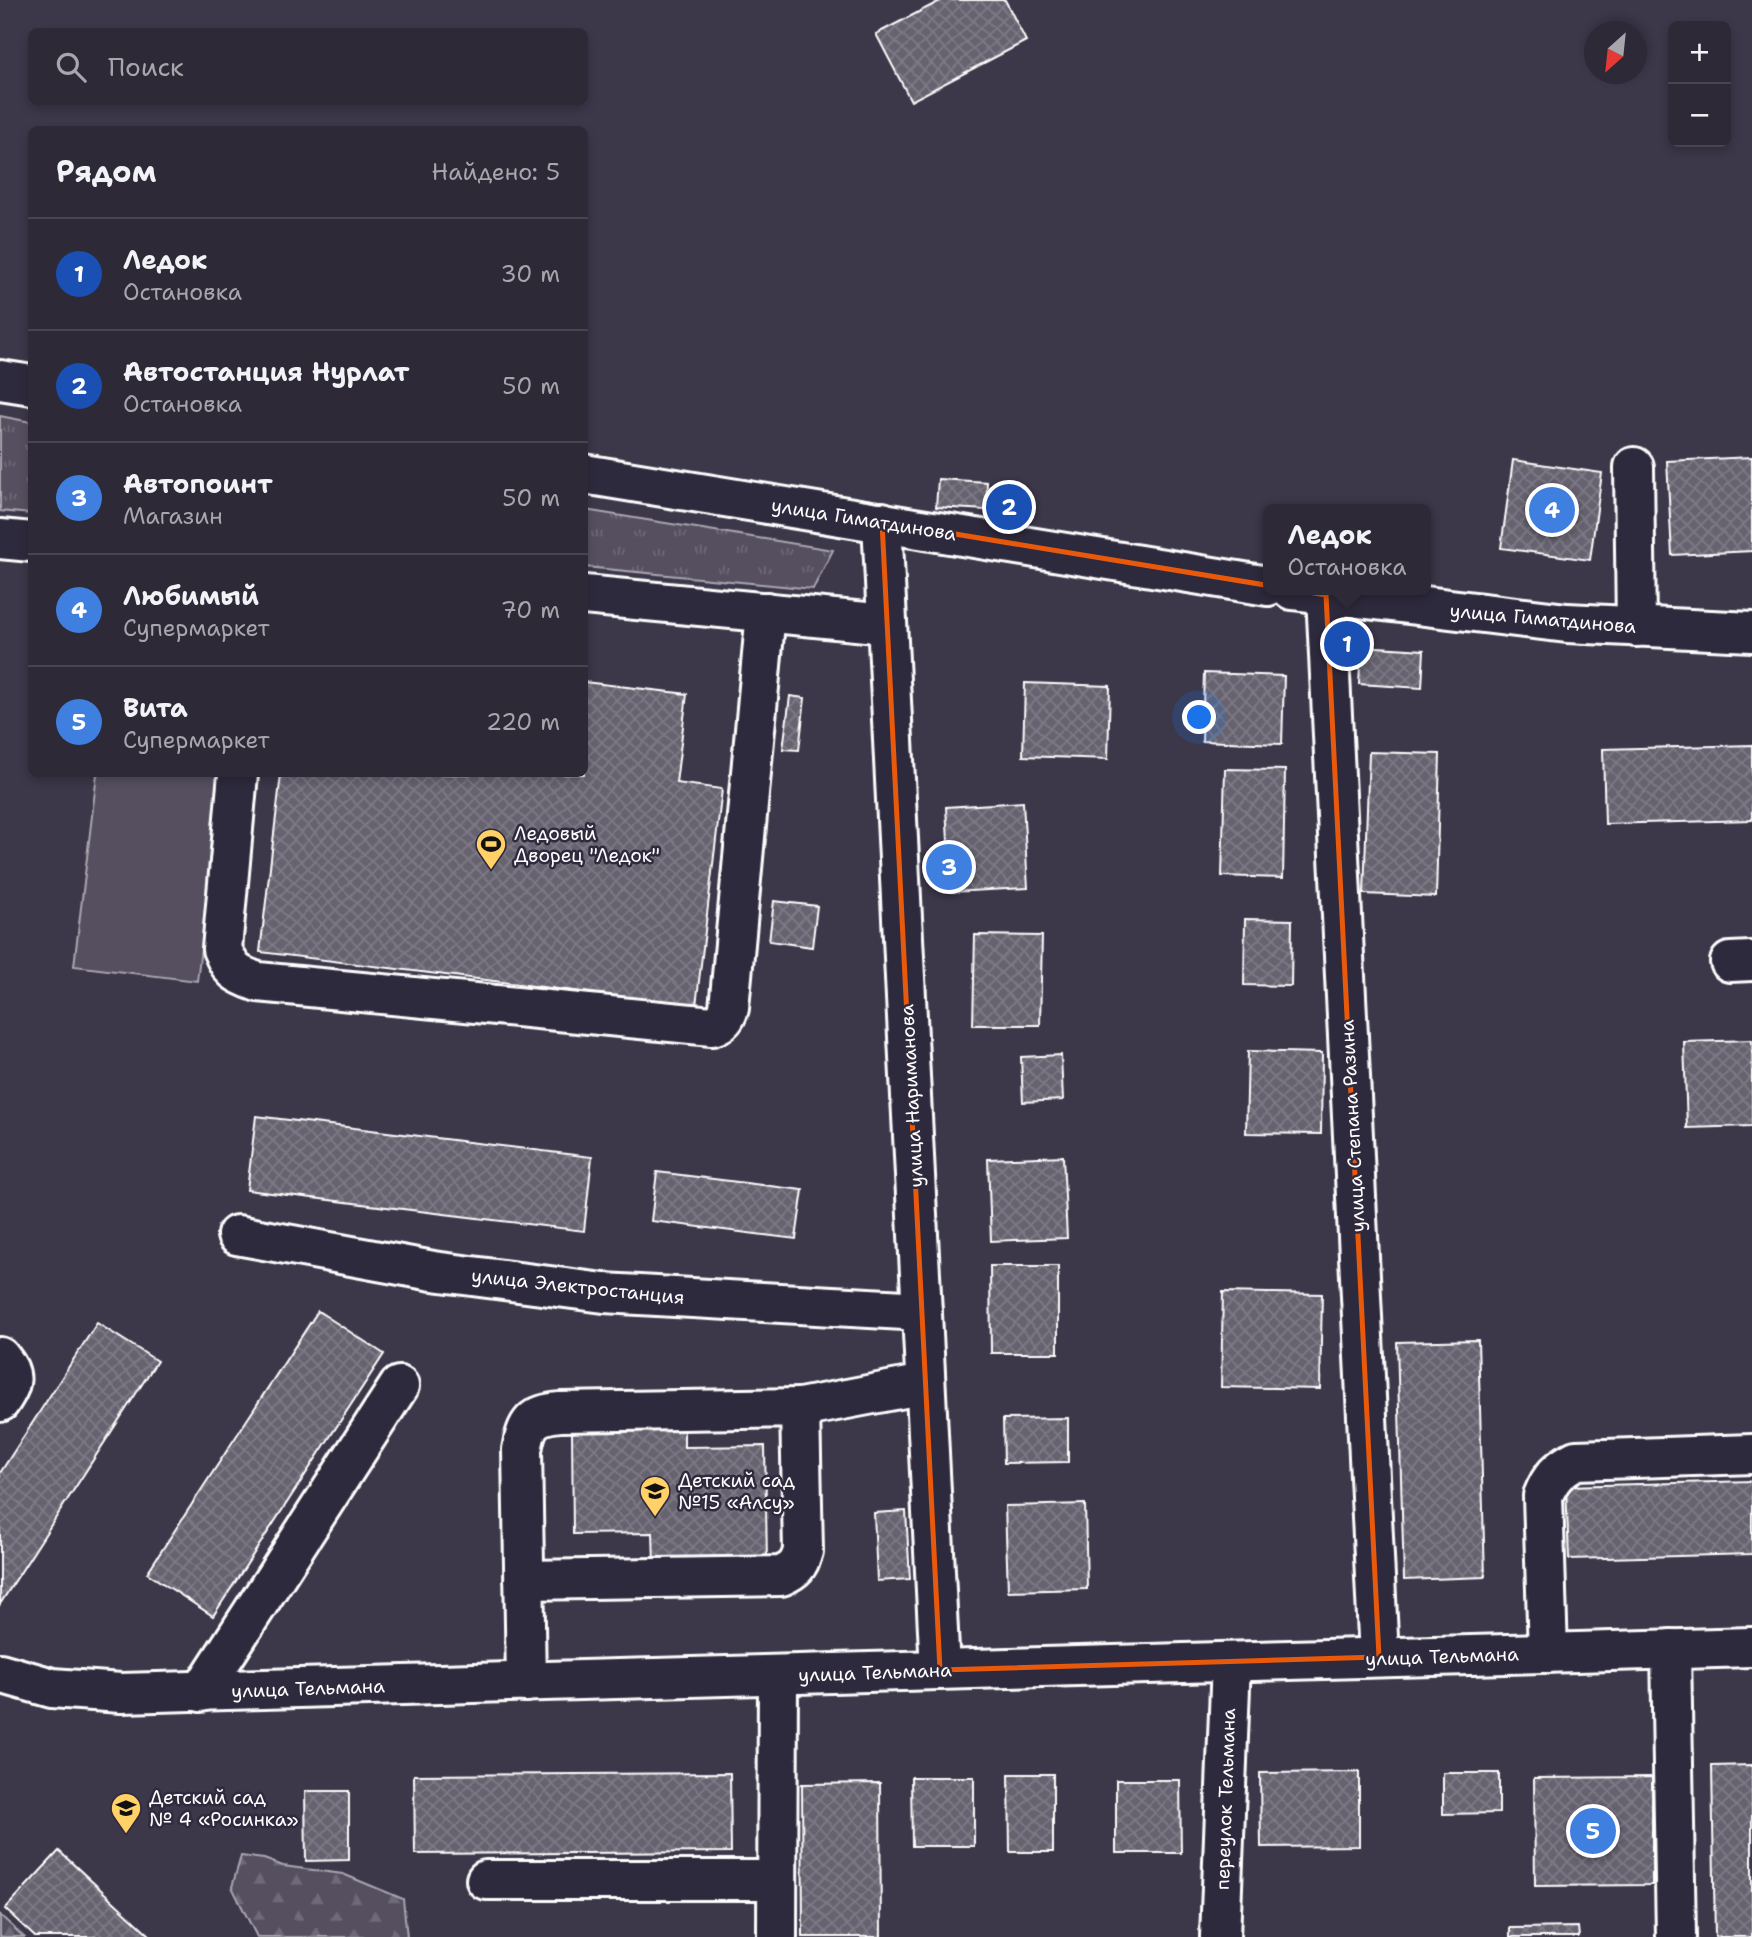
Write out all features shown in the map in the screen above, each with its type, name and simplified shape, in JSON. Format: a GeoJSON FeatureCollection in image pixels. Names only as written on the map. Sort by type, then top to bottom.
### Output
{"type":"FeatureCollection","features":[{"type":"Feature","properties":{"kind":"street"},"geometry":{"type":"LineString","coordinates":[[0,380],[28,384]]}},
{"type":"Feature","properties":{"kind":"street"},"geometry":{"type":"LineString","coordinates":[[1634,467],[1636,627]]}},
{"type":"Feature","properties":{"kind":"street","name":"улица Гиматдинова"},"geometry":{"type":"LineString","coordinates":[[588,475],[1263,585]]}},
{"type":"Feature","properties":{"kind":"street","name":"улица Нариманова"},"geometry":{"type":"LineString","coordinates":[[882,522],[940,1670]]}},
{"type":"Feature","properties":{"kind":"street"},"geometry":{"type":"LineString","coordinates":[[0,539],[28,542]]}},
{"type":"Feature","properties":{"kind":"street"},"geometry":{"type":"LineString","coordinates":[[588,595],[887,624]]}},
{"type":"Feature","properties":{"kind":"street","name":"улица Степана Разина"},"geometry":{"type":"LineString","coordinates":[[1309,595],[1378,1657]]}},
{"type":"Feature","properties":{"kind":"street","name":"улица Гиматдинова"},"geometry":{"type":"LineString","coordinates":[[1326,595],[1567,624],[1752,632]]}},
{"type":"Feature","properties":{"kind":"street"},"geometry":{"type":"LineString","coordinates":[[239,777],[222,949],[229,966],[238,975],[258,982],[712,1026],[727,1017],[729,1008],[766,612]]}},
{"type":"Feature","properties":{"kind":"street","name":"улица Электростанция"},"geometry":{"type":"LineString","coordinates":[[237,1235],[433,1271],[604,1293],[922,1311]]}},
{"type":"Feature","properties":{"kind":"street"},"geometry":{"type":"LineString","coordinates":[[0,1357],[10,1368],[11,1377],[9,1388],[0,1402]]}},
{"type":"Feature","properties":{"kind":"street"},"geometry":{"type":"LineString","coordinates":[[526,1682],[522,1450],[525,1430],[541,1414],[800,1408],[925,1384]]}},
{"type":"Feature","properties":{"kind":"street"},"geometry":{"type":"LineString","coordinates":[[201,1692],[399,1387]]}},
{"type":"Feature","properties":{"kind":"street"},"geometry":{"type":"LineString","coordinates":[[524,1580],[781,1576],[792,1572],[800,1563],[803,1550],[800,1408]]}},
{"type":"Feature","properties":{"kind":"street"},"geometry":{"type":"LineString","coordinates":[[1548,1653],[1543,1496],[1549,1480],[1561,1468],[1576,1460],[1752,1454]]}},
{"type":"Feature","properties":{"kind":"street","name":"улица Тельмана"},"geometry":{"type":"LineString","coordinates":[[0,1673],[52,1688],[92,1693],[201,1692],[1752,1647]]}},
{"type":"Feature","properties":{"kind":"street"},"geometry":{"type":"LineString","coordinates":[[1671,1649],[1676,1937]]}},
{"type":"Feature","properties":{"kind":"street","name":"переулок Тельмана"},"geometry":{"type":"LineString","coordinates":[[1220,1937],[1231,1662]]}},
{"type":"Feature","properties":{"kind":"street"},"geometry":{"type":"LineString","coordinates":[[777,1937],[778,1675]]}},
{"type":"Feature","properties":{"kind":"street"},"geometry":{"type":"LineString","coordinates":[[486,1880],[777,1880]]}},
{"type":"Feature","properties":{"kind":"highlighted area"},"geometry":{"type":"Polygon","coordinates":[[[882,522],[1326,595],[1379,1657],[940,1670],[882,522]]]}},
{"type":"Feature","properties":{"kind":"green space"},"geometry":{"type":"Polygon","coordinates":[[[0,416],[28,421],[28,514],[0,511],[0,416]]]}},
{"type":"Feature","properties":{"kind":"green space"},"geometry":{"type":"Polygon","coordinates":[[[588,511],[833,550],[813,589],[588,567],[588,511]]]}},
{"type":"Feature","properties":{"kind":"green space"},"geometry":{"type":"Polygon","coordinates":[[[97,777],[222,777],[197,981],[74,966],[97,777]]]}},
{"type":"Feature","properties":{"kind":"green space"},"geometry":{"type":"Polygon","coordinates":[[[241,1856],[264,1859],[283,1866],[343,1874],[403,1899],[407,1937],[257,1937],[232,1887],[241,1856]]]}},
{"type":"Feature","properties":{"kind":"green space"},"geometry":{"type":"Polygon","coordinates":[[[0,1914],[1,1916],[24,1937],[0,1937],[0,1914]]]}},
{"type":"Feature","properties":{"kind":"building"},"geometry":{"type":"Polygon","coordinates":[[[942,0],[1005,0],[1026,41],[911,101],[876,34],[942,0]]]}},
{"type":"Feature","properties":{"kind":"building"},"geometry":{"type":"Polygon","coordinates":[[[1752,457],[1752,551],[1672,555],[1667,461],[1752,457]]]}},
{"type":"Feature","properties":{"kind":"building"},"geometry":{"type":"Polygon","coordinates":[[[1513,460],[1602,473],[1590,560],[1501,548],[1513,460]]]}},
{"type":"Feature","properties":{"kind":"building"},"geometry":{"type":"Polygon","coordinates":[[[938,479],[987,482],[986,510],[936,507],[938,479]]]}},
{"type":"Feature","properties":{"kind":"building"},"geometry":{"type":"Polygon","coordinates":[[[1361,646],[1424,650],[1422,688],[1359,684],[1361,646]]]}},
{"type":"Feature","properties":{"kind":"building"},"geometry":{"type":"Polygon","coordinates":[[[1204,673],[1284,676],[1282,744],[1202,741],[1204,673]]]}},
{"type":"Feature","properties":{"kind":"building","name":"Ледовый Дворец \"Ледок\""},"geometry":{"type":"Polygon","coordinates":[[[588,682],[687,694],[676,783],[722,789],[696,1006],[260,952],[281,777],[588,777],[588,682]]]}},
{"type":"Feature","properties":{"kind":"building"},"geometry":{"type":"Polygon","coordinates":[[[1025,683],[1110,686],[1108,759],[1023,756],[1025,683]]]}},
{"type":"Feature","properties":{"kind":"building"},"geometry":{"type":"Polygon","coordinates":[[[790,696],[805,698],[799,750],[783,749],[790,696]]]}},
{"type":"Feature","properties":{"kind":"building"},"geometry":{"type":"Polygon","coordinates":[[[1752,745],[1752,820],[1605,824],[1603,749],[1752,745]]]}},
{"type":"Feature","properties":{"kind":"building"},"geometry":{"type":"Polygon","coordinates":[[[1369,752],[1440,754],[1436,897],[1364,894],[1369,752]]]}},
{"type":"Feature","properties":{"kind":"building"},"geometry":{"type":"Polygon","coordinates":[[[1225,769],[1285,770],[1283,878],[1222,876],[1225,769]]]}},
{"type":"Feature","properties":{"kind":"building"},"geometry":{"type":"Polygon","coordinates":[[[1023,802],[1028,888],[951,892],[946,807],[1023,802]]]}},
{"type":"Feature","properties":{"kind":"building"},"geometry":{"type":"Polygon","coordinates":[[[774,901],[817,906],[812,947],[769,941],[774,901]]]}},
{"type":"Feature","properties":{"kind":"building"},"geometry":{"type":"Polygon","coordinates":[[[1245,919],[1292,920],[1291,986],[1244,985],[1245,919]]]}},
{"type":"Feature","properties":{"kind":"building"},"geometry":{"type":"Polygon","coordinates":[[[975,935],[1042,936],[1040,1025],[973,1025],[975,935]]]}},
{"type":"Feature","properties":{"kind":"building"},"geometry":{"type":"Polygon","coordinates":[[[1752,1040],[1752,1126],[1687,1128],[1684,1042],[1752,1040]]]}},
{"type":"Feature","properties":{"kind":"building"},"geometry":{"type":"Polygon","coordinates":[[[1248,1051],[1322,1053],[1321,1134],[1246,1133],[1248,1051]]]}},
{"type":"Feature","properties":{"kind":"building"},"geometry":{"type":"Polygon","coordinates":[[[1061,1055],[1063,1100],[1023,1102],[1021,1057],[1061,1055]]]}},
{"type":"Feature","properties":{"kind":"building"},"geometry":{"type":"Polygon","coordinates":[[[256,1116],[592,1157],[584,1231],[247,1190],[256,1116]]]}},
{"type":"Feature","properties":{"kind":"building"},"geometry":{"type":"Polygon","coordinates":[[[1063,1156],[1067,1238],[991,1241],[988,1159],[1063,1156]]]}},
{"type":"Feature","properties":{"kind":"building"},"geometry":{"type":"Polygon","coordinates":[[[657,1172],[803,1190],[796,1239],[651,1221],[657,1172]]]}},
{"type":"Feature","properties":{"kind":"building"},"geometry":{"type":"Polygon","coordinates":[[[990,1266],[1058,1266],[1058,1353],[991,1353],[990,1266]]]}},
{"type":"Feature","properties":{"kind":"building"},"geometry":{"type":"Polygon","coordinates":[[[1223,1292],[1322,1294],[1320,1389],[1221,1387],[1223,1292]]]}},
{"type":"Feature","properties":{"kind":"building"},"geometry":{"type":"Polygon","coordinates":[[[318,1311],[384,1354],[213,1616],[147,1573],[318,1311]]]}},
{"type":"Feature","properties":{"kind":"building"},"geometry":{"type":"Polygon","coordinates":[[[97,1323],[157,1361],[0,1604],[0,1473],[97,1323]]]}},
{"type":"Feature","properties":{"kind":"building"},"geometry":{"type":"Polygon","coordinates":[[[1478,1340],[1485,1577],[1404,1580],[1397,1342],[1478,1340]]]}},
{"type":"Feature","properties":{"kind":"building"},"geometry":{"type":"Polygon","coordinates":[[[1068,1418],[1068,1462],[1004,1463],[1003,1419],[1068,1418]]]}},
{"type":"Feature","properties":{"kind":"building"},"geometry":{"type":"Polygon","coordinates":[[[684,1429],[684,1447],[765,1446],[767,1562],[654,1564],[653,1533],[573,1534],[572,1431],[684,1429]]]}},
{"type":"Feature","properties":{"kind":"building"},"geometry":{"type":"Polygon","coordinates":[[[1752,1481],[1752,1554],[1569,1559],[1566,1486],[1752,1481]]]}},
{"type":"Feature","properties":{"kind":"building"},"geometry":{"type":"Polygon","coordinates":[[[1085,1504],[1087,1589],[1008,1591],[1005,1506],[1085,1504]]]}},
{"type":"Feature","properties":{"kind":"building"},"geometry":{"type":"Polygon","coordinates":[[[906,1511],[910,1579],[877,1581],[874,1513],[906,1511]]]}},
{"type":"Feature","properties":{"kind":"building"},"geometry":{"type":"Polygon","coordinates":[[[1752,1765],[1752,1937],[1715,1937],[1712,1766],[1752,1765]]]}},
{"type":"Feature","properties":{"kind":"building"},"geometry":{"type":"Polygon","coordinates":[[[1359,1772],[1359,1846],[1261,1847],[1260,1773],[1359,1772]]]}},
{"type":"Feature","properties":{"kind":"building"},"geometry":{"type":"Polygon","coordinates":[[[730,1773],[731,1852],[415,1854],[414,1775],[730,1773]]]}},
{"type":"Feature","properties":{"kind":"building"},"geometry":{"type":"Polygon","coordinates":[[[1443,1773],[1499,1773],[1499,1813],[1443,1814],[1443,1773]]]}},
{"type":"Feature","properties":{"kind":"building"},"geometry":{"type":"Polygon","coordinates":[[[1009,1774],[1053,1774],[1053,1852],[1010,1852],[1009,1774]]]}},
{"type":"Feature","properties":{"kind":"building"},"geometry":{"type":"Polygon","coordinates":[[[911,1777],[974,1777],[974,1846],[912,1846],[911,1777]]]}},
{"type":"Feature","properties":{"kind":"building"},"geometry":{"type":"Polygon","coordinates":[[[1652,1777],[1652,1885],[1535,1886],[1534,1778],[1652,1777]]]}},
{"type":"Feature","properties":{"kind":"building"},"geometry":{"type":"Polygon","coordinates":[[[1116,1780],[1180,1780],[1181,1853],[1116,1853],[1116,1780]]]}},
{"type":"Feature","properties":{"kind":"building"},"geometry":{"type":"Polygon","coordinates":[[[880,1783],[881,1937],[803,1937],[802,1784],[880,1783]]]}},
{"type":"Feature","properties":{"kind":"building"},"geometry":{"type":"Polygon","coordinates":[[[305,1791],[349,1791],[349,1860],[306,1861],[305,1791]]]}},
{"type":"Feature","properties":{"kind":"building"},"geometry":{"type":"Polygon","coordinates":[[[59,1851],[152,1937],[35,1937],[5,1909],[59,1851]]]}},
{"type":"Feature","properties":{"kind":"building"},"geometry":{"type":"Polygon","coordinates":[[[1578,1927],[1579,1937],[1510,1937],[1510,1928],[1578,1927]]]}},
{"type":"Feature","properties":{"kind":"place","name":"Автостанция Нурлат"},"geometry":{"type":"Point","coordinates":[1009,507]}},
{"type":"Feature","properties":{"kind":"place","name":"Любимый"},"geometry":{"type":"Point","coordinates":[1552,510]}},
{"type":"Feature","properties":{"kind":"place","name":"Ледок"},"geometry":{"type":"Point","coordinates":[1347,644]}},
{"type":"Feature","properties":{"kind":"place","name":"Автопоинт"},"geometry":{"type":"Point","coordinates":[949,867]}},
{"type":"Feature","properties":{"kind":"place","name":"Ледовый Дворец \"Ледок\""},"geometry":{"type":"Point","coordinates":[491,871]}},
{"type":"Feature","properties":{"kind":"place","name":"Детский сад №15 «Алсу»"},"geometry":{"type":"Point","coordinates":[655,1518]}},
{"type":"Feature","properties":{"kind":"place","name":"Вита"},"geometry":{"type":"Point","coordinates":[1593,1831]}},
{"type":"Feature","properties":{"kind":"place","name":"Детский сад № 4 «Росинка»"},"geometry":{"type":"Point","coordinates":[126,1835]}}]}
